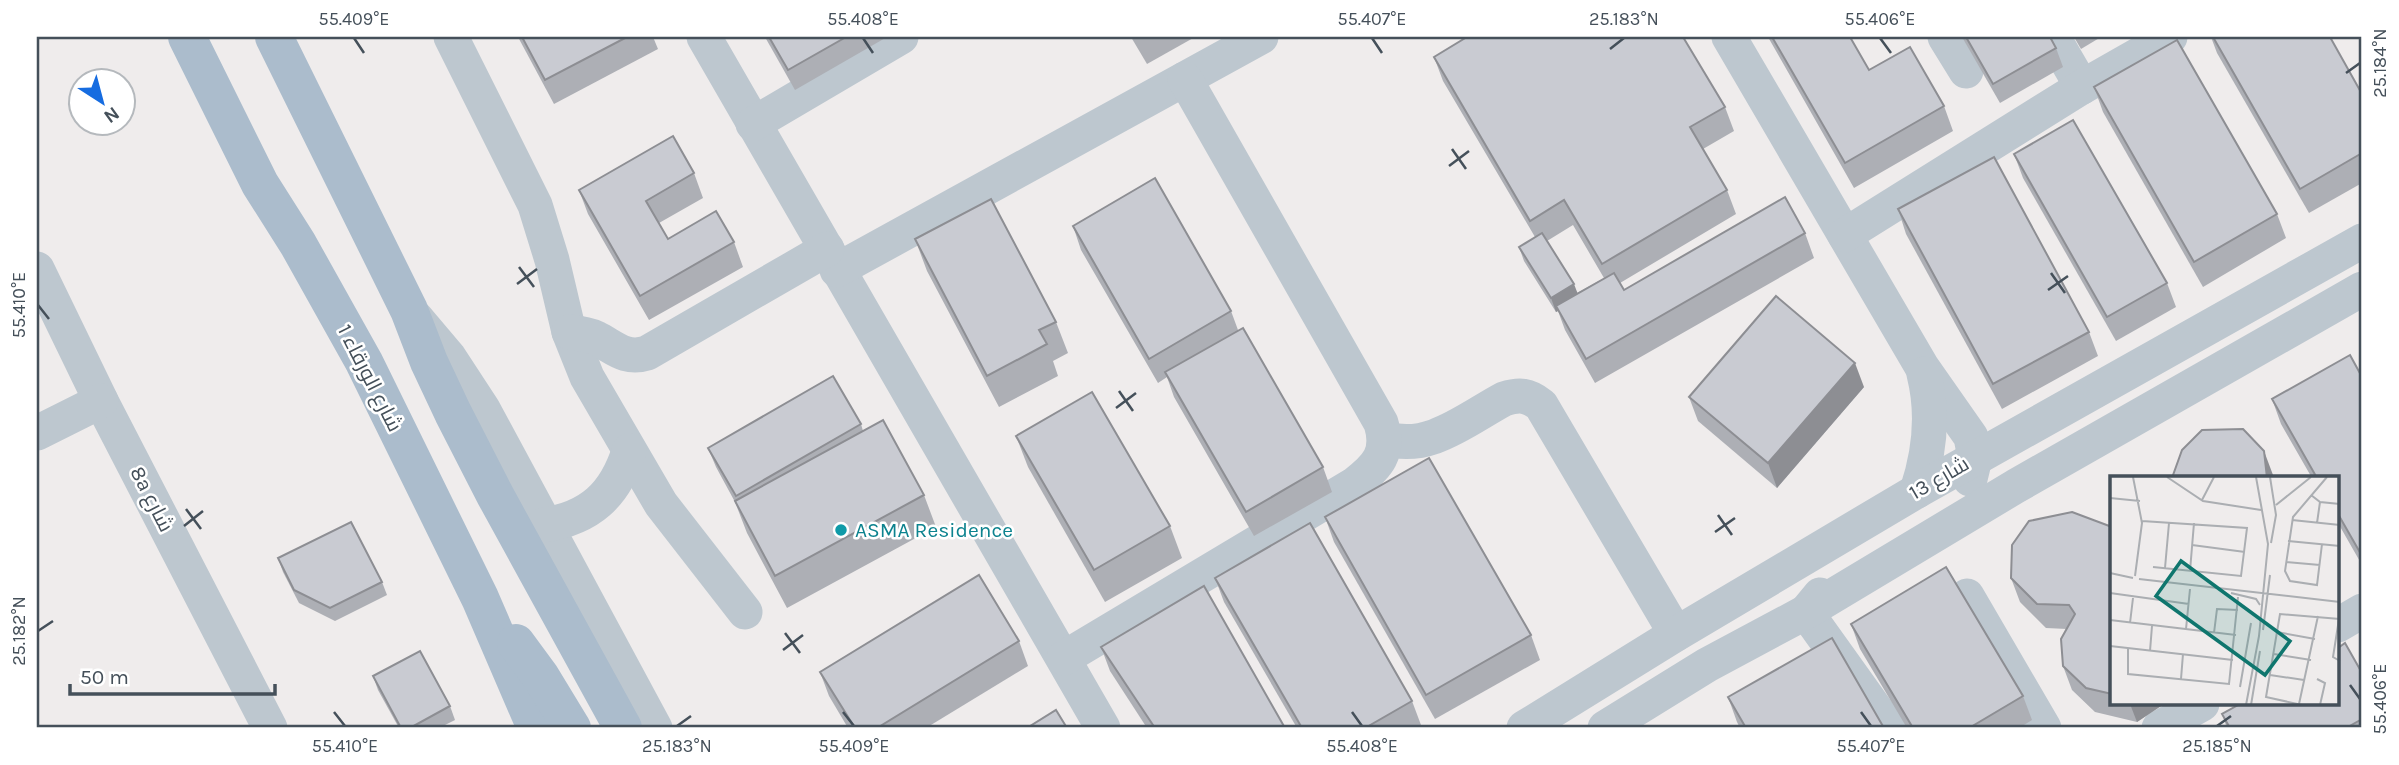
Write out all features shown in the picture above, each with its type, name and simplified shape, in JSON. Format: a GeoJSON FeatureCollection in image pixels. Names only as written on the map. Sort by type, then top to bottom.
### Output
{"type":"FeatureCollection","features":[{"type":"Feature","properties":{"kind":"main road","name":"شارع الورقاء 1"},"geometry":{"type":"LineString","coordinates":[[187,37],[260,184],[298,244],[364,362],[480,598],[537,728]]}},
{"type":"Feature","properties":{"kind":"main road"},"geometry":{"type":"LineString","coordinates":[[274,37],[409,310],[429,362],[489,484],[623,728]]}},
{"type":"Feature","properties":{"kind":"main road"},"geometry":{"type":"LineString","coordinates":[[480,598],[541,677],[572,728]]}},
{"type":"Feature","properties":{"kind":"street"},"geometry":{"type":"LineString","coordinates":[[451,37],[535,205],[552,260],[569,332],[587,377],[669,514],[744,612]]}},
{"type":"Feature","properties":{"kind":"street"},"geometry":{"type":"LineString","coordinates":[[753,124],[901,37]]}},
{"type":"Feature","properties":{"kind":"street"},"geometry":{"type":"LineString","coordinates":[[569,332],[592,336],[630,356],[647,354],[1185,79],[1261,37]]}},
{"type":"Feature","properties":{"kind":"street"},"geometry":{"type":"LineString","coordinates":[[1729,37],[1922,367],[1966,428],[1974,447],[1975,458],[1970,480],[1960,497],[1843,572],[1806,612]]}},
{"type":"Feature","properties":{"kind":"street"},"geometry":{"type":"LineString","coordinates":[[1945,37],[1966,71]]}},
{"type":"Feature","properties":{"kind":"street"},"geometry":{"type":"LineString","coordinates":[[2053,37],[2082,87]]}},
{"type":"Feature","properties":{"kind":"street"},"geometry":{"type":"LineString","coordinates":[[1845,235],[2082,87],[2170,37]]}},
{"type":"Feature","properties":{"kind":"street"},"geometry":{"type":"LineString","coordinates":[[714,41],[753,124],[1103,728]]}},
{"type":"Feature","properties":{"kind":"street"},"geometry":{"type":"LineString","coordinates":[[1064,658],[1355,484],[1370,472],[1381,458],[1385,438],[1381,423],[1185,79]]}},
{"type":"Feature","properties":{"kind":"street","name":"شارع 13"},"geometry":{"type":"LineString","coordinates":[[1524,728],[1917,491],[2362,241]]}},
{"type":"Feature","properties":{"kind":"street","name":"8a شارع"},"geometry":{"type":"LineString","coordinates":[[37,269],[101,401],[270,728]]}},
{"type":"Feature","properties":{"kind":"street"},"geometry":{"type":"LineString","coordinates":[[1605,728],[1649,713],[1806,612],[2016,486],[2362,289]]}},
{"type":"Feature","properties":{"kind":"street"},"geometry":{"type":"LineString","coordinates":[[409,310],[430,333],[467,383],[655,728]]}},
{"type":"Feature","properties":{"kind":"street"},"geometry":{"type":"LineString","coordinates":[[1922,367],[1946,391],[1976,411],[2025,430]]}},
{"type":"Feature","properties":{"kind":"street"},"geometry":{"type":"LineString","coordinates":[[1917,491],[1926,461],[1930,429],[1930,409],[1922,367]]}},
{"type":"Feature","properties":{"kind":"street"},"geometry":{"type":"LineString","coordinates":[[1385,438],[1398,443],[1424,441],[1504,398],[1517,395],[1531,397],[1541,405],[1676,634]]}},
{"type":"Feature","properties":{"kind":"street"},"geometry":{"type":"LineString","coordinates":[[37,433],[101,401]]}},
{"type":"Feature","properties":{"kind":"street"},"geometry":{"type":"LineString","coordinates":[[544,525],[577,516],[605,496],[616,483],[629,451]]}},
{"type":"Feature","properties":{"kind":"street"},"geometry":{"type":"LineString","coordinates":[[1967,596],[2041,727]]}},
{"type":"Feature","properties":{"kind":"street"},"geometry":{"type":"LineString","coordinates":[[2340,624],[2362,611]]}},
{"type":"Feature","properties":{"kind":"street"},"geometry":{"type":"LineString","coordinates":[[1806,612],[1889,728]]}},
{"type":"Feature","properties":{"kind":"street"},"geometry":{"type":"LineString","coordinates":[[2168,726],[2199,706]]}},
{"type":"Feature","properties":{"kind":"building"},"geometry":{"type":"Polygon","coordinates":[[[522,37],[627,37],[545,80],[522,37]]]}},
{"type":"Feature","properties":{"kind":"building"},"geometry":{"type":"Polygon","coordinates":[[[769,37],[846,37],[788,70],[769,37]]]}},
{"type":"Feature","properties":{"kind":"building"},"geometry":{"type":"Polygon","coordinates":[[[1467,37],[1683,37],[1725,107],[1690,127],[1727,190],[1602,264],[1564,200],[1530,221],[1434,57],[1467,37]]]}},
{"type":"Feature","properties":{"kind":"building"},"geometry":{"type":"Polygon","coordinates":[[[1772,37],[1850,37],[1869,70],[1910,47],[1944,106],[1845,163],[1772,37]]]}},
{"type":"Feature","properties":{"kind":"building"},"geometry":{"type":"Polygon","coordinates":[[[1966,37],[2050,37],[2056,48],[1993,84],[1966,37]]]}},
{"type":"Feature","properties":{"kind":"building"},"geometry":{"type":"Polygon","coordinates":[[[2213,37],[2330,37],[2362,94],[2362,153],[2300,189],[2213,37]]]}},
{"type":"Feature","properties":{"kind":"building"},"geometry":{"type":"Polygon","coordinates":[[[2177,40],[2277,214],[2194,262],[2094,87],[2177,40]]]}},
{"type":"Feature","properties":{"kind":"building"},"geometry":{"type":"Polygon","coordinates":[[[2073,120],[2167,283],[2107,317],[2014,154],[2073,120]]]}},
{"type":"Feature","properties":{"kind":"building"},"geometry":{"type":"Polygon","coordinates":[[[673,136],[694,173],[646,201],[668,239],[716,211],[734,242],[640,296],[579,190],[673,136]]]}},
{"type":"Feature","properties":{"kind":"building"},"geometry":{"type":"Polygon","coordinates":[[[1994,157],[2089,332],[1993,384],[1898,209],[1994,157]]]}},
{"type":"Feature","properties":{"kind":"building"},"geometry":{"type":"Polygon","coordinates":[[[1155,178],[1231,311],[1149,359],[1073,226],[1155,178]]]}},
{"type":"Feature","properties":{"kind":"building"},"geometry":{"type":"Polygon","coordinates":[[[1785,197],[1805,233],[1586,359],[1556,306],[1614,273],[1624,290],[1785,197]]]}},
{"type":"Feature","properties":{"kind":"building"},"geometry":{"type":"Polygon","coordinates":[[[991,199],[1056,322],[1039,330],[1047,344],[987,376],[915,239],[991,199]]]}},
{"type":"Feature","properties":{"kind":"building"},"geometry":{"type":"Polygon","coordinates":[[[1542,233],[1574,284],[1551,298],[1519,247],[1542,233]]]}},
{"type":"Feature","properties":{"kind":"building"},"geometry":{"type":"Polygon","coordinates":[[[1776,296],[1855,363],[1768,463],[1689,397],[1776,296]]]}},
{"type":"Feature","properties":{"kind":"building"},"geometry":{"type":"Polygon","coordinates":[[[1243,328],[1323,467],[1246,512],[1165,372],[1243,328]]]}},
{"type":"Feature","properties":{"kind":"building"},"geometry":{"type":"Polygon","coordinates":[[[2350,355],[2362,377],[2362,556],[2340,518],[2340,476],[2316,476],[2272,399],[2350,355]]]}},
{"type":"Feature","properties":{"kind":"building"},"geometry":{"type":"Polygon","coordinates":[[[833,376],[861,424],[736,496],[708,448],[833,376]]]}},
{"type":"Feature","properties":{"kind":"building"},"geometry":{"type":"Polygon","coordinates":[[[1092,392],[1170,526],[1094,570],[1016,436],[1092,392]]]}},
{"type":"Feature","properties":{"kind":"building"},"geometry":{"type":"Polygon","coordinates":[[[883,420],[924,495],[775,576],[735,501],[883,420]]]}},
{"type":"Feature","properties":{"kind":"building"},"geometry":{"type":"Polygon","coordinates":[[[2243,429],[2264,451],[2267,476],[2173,476],[2182,450],[2202,430],[2243,429]]]}},
{"type":"Feature","properties":{"kind":"building"},"geometry":{"type":"Polygon","coordinates":[[[1429,458],[1531,635],[1426,695],[1325,517],[1429,458]]]}},
{"type":"Feature","properties":{"kind":"building"},"geometry":{"type":"Polygon","coordinates":[[[2072,512],[2110,526],[2110,694],[2086,688],[2063,666],[2061,639],[2075,614],[2069,605],[2037,604],[2011,578],[2012,545],[2029,521],[2072,512]]]}},
{"type":"Feature","properties":{"kind":"building"},"geometry":{"type":"Polygon","coordinates":[[[351,522],[382,582],[330,608],[294,590],[278,558],[351,522]]]}},
{"type":"Feature","properties":{"kind":"building"},"geometry":{"type":"Polygon","coordinates":[[[1310,523],[1412,701],[1365,728],[1302,728],[1215,578],[1310,523]]]}},
{"type":"Feature","properties":{"kind":"building"},"geometry":{"type":"Polygon","coordinates":[[[1946,567],[2023,696],[1969,728],[1913,728],[1851,624],[1946,567]]]}},
{"type":"Feature","properties":{"kind":"building"},"geometry":{"type":"Polygon","coordinates":[[[979,575],[1019,641],[877,728],[855,728],[820,672],[979,575]]]}},
{"type":"Feature","properties":{"kind":"building"},"geometry":{"type":"Polygon","coordinates":[[[1204,586],[1285,728],[1155,728],[1101,647],[1204,586]]]}},
{"type":"Feature","properties":{"kind":"building"},"geometry":{"type":"Polygon","coordinates":[[[1832,638],[1884,728],[1746,728],[1728,697],[1832,638]]]}},
{"type":"Feature","properties":{"kind":"building"},"geometry":{"type":"Polygon","coordinates":[[[2345,643],[2362,673],[2362,719],[2346,728],[2230,728],[2222,714],[2236,706],[2340,706],[2340,647],[2345,643]]]}},
{"type":"Feature","properties":{"kind":"building"},"geometry":{"type":"Polygon","coordinates":[[[420,651],[450,706],[410,728],[401,728],[373,676],[420,651]]]}},
{"type":"Feature","properties":{"kind":"building"},"geometry":{"type":"Polygon","coordinates":[[[1056,710],[1067,728],[1027,728],[1056,710]]]}},
{"type":"Feature","properties":{"kind":"place","name":"ASMA Residence"},"geometry":{"type":"Point","coordinates":[841,530]}}]}
